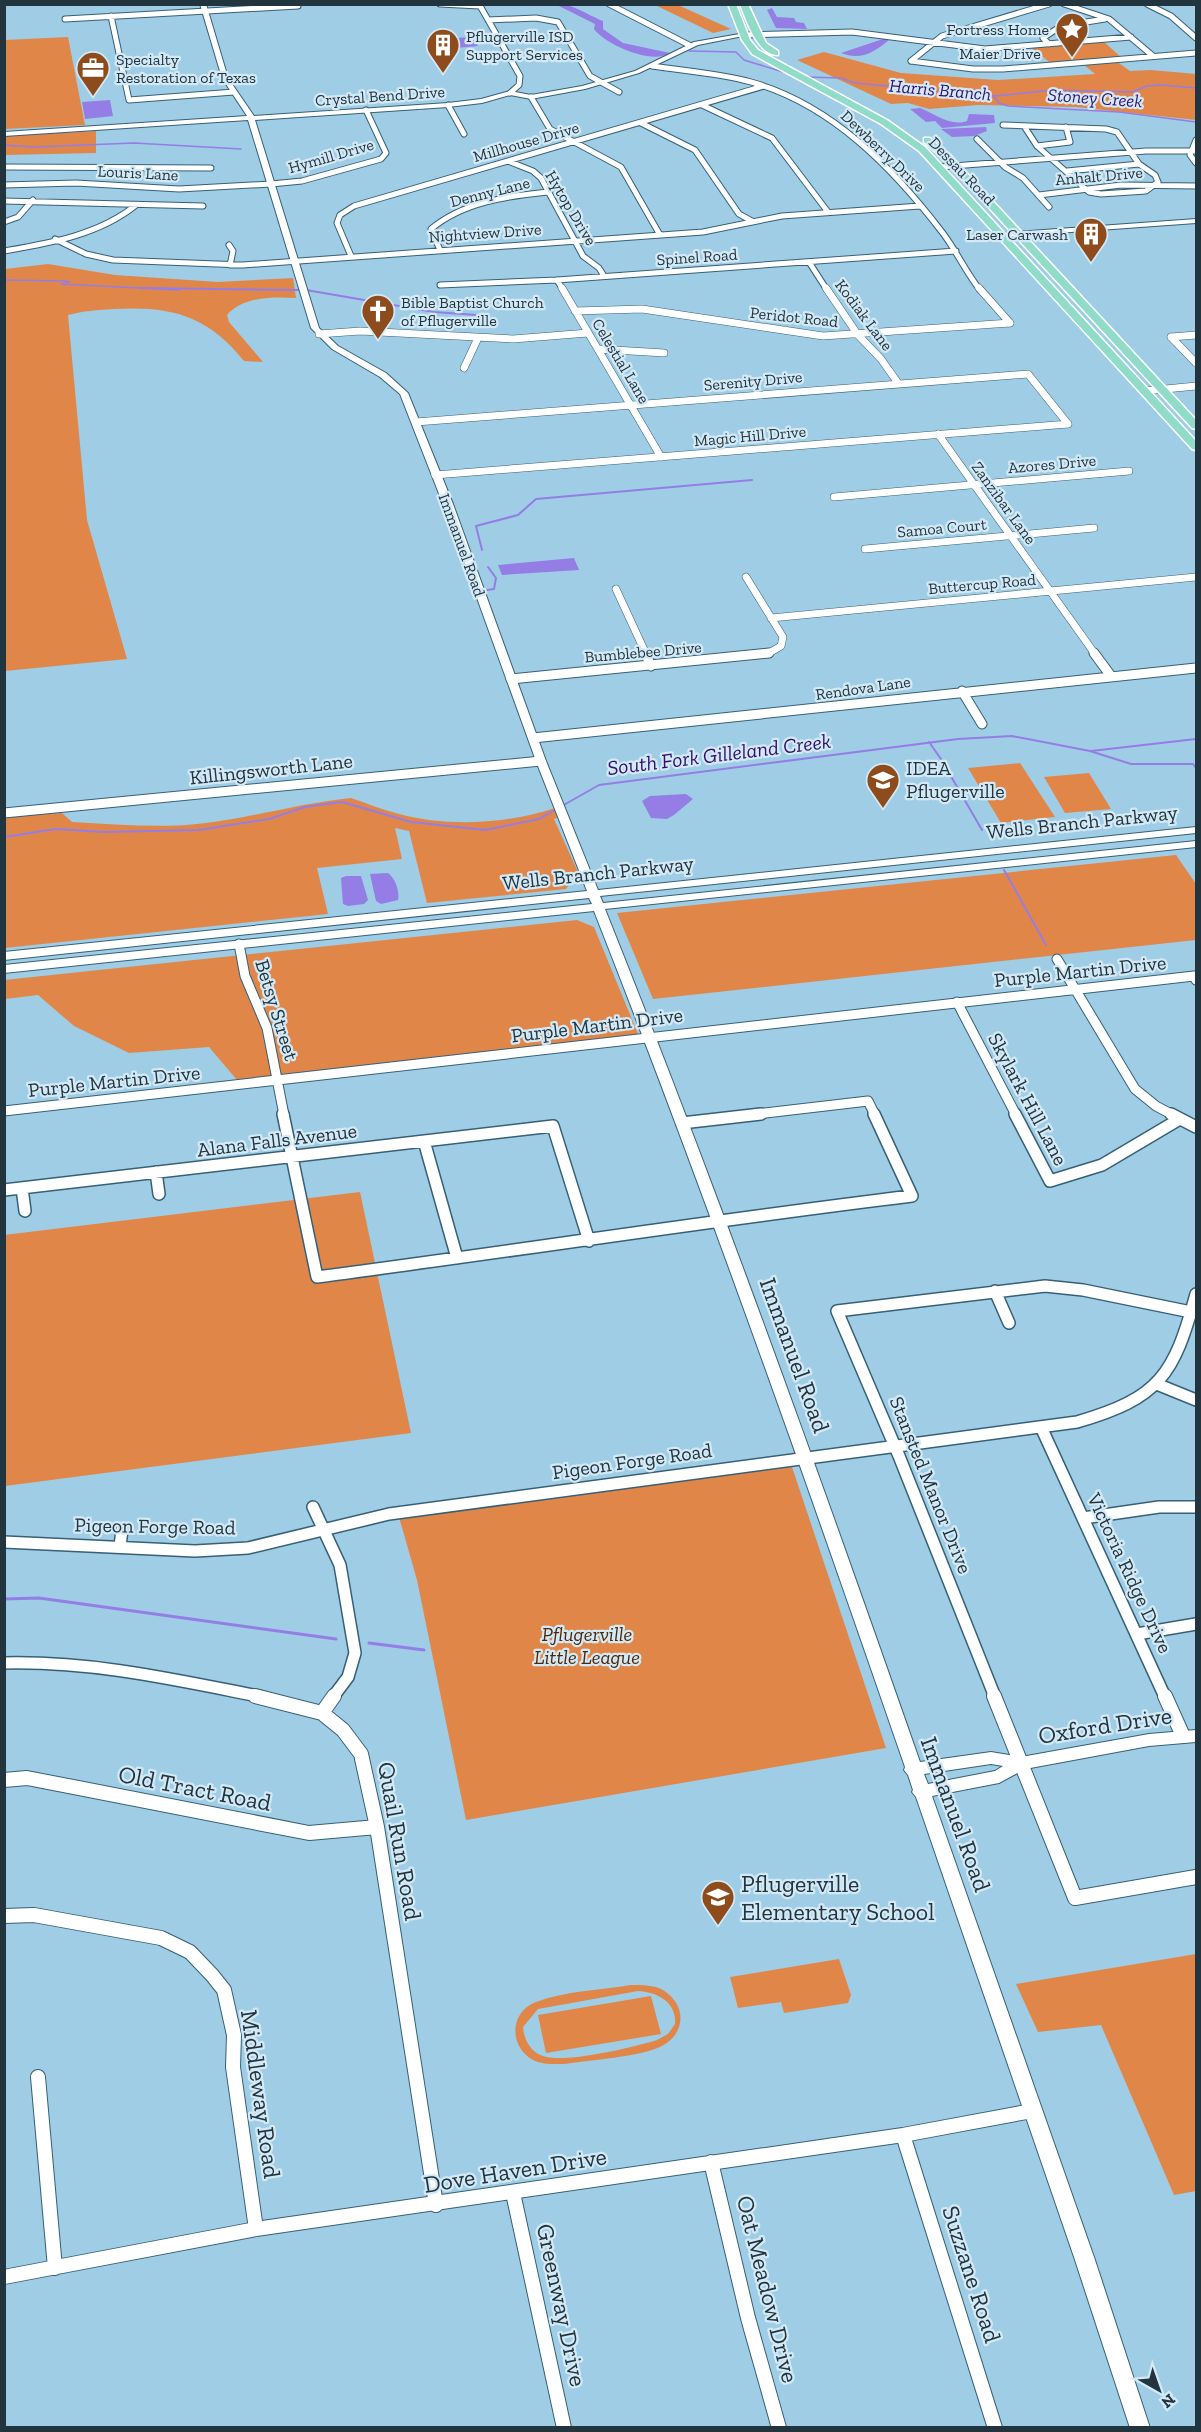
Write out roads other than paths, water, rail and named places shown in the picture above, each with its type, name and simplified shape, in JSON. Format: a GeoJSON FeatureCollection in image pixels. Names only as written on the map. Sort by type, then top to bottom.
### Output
{"type":"FeatureCollection","features":[{"type":"Feature","properties":{"kind":"main road","name":"Dessau Road"},"geometry":{"type":"LineString","coordinates":[[732,4],[746,40],[755,52],[884,122],[922,149],[1197,447]]}},
{"type":"Feature","properties":{"kind":"main road"},"geometry":{"type":"LineString","coordinates":[[744,4],[758,34],[770,51],[900,120]]}},
{"type":"Feature","properties":{"kind":"main road","name":"Dessau Road"},"geometry":{"type":"LineString","coordinates":[[915,131],[953,165],[1019,233],[1197,426]]}},
{"type":"Feature","properties":{"kind":"street"},"geometry":{"type":"LineString","coordinates":[[440,4],[480,5],[519,76],[519,85],[510,93]]}},
{"type":"Feature","properties":{"kind":"street"},"geometry":{"type":"LineString","coordinates":[[609,4],[689,45]]}},
{"type":"Feature","properties":{"kind":"street"},"geometry":{"type":"LineString","coordinates":[[933,43],[952,33],[1048,4]]}},
{"type":"Feature","properties":{"kind":"street"},"geometry":{"type":"LineString","coordinates":[[1064,4],[1109,19],[1153,56]]}},
{"type":"Feature","properties":{"kind":"street"},"geometry":{"type":"LineString","coordinates":[[1147,4],[1171,16],[1197,38]]}},
{"type":"Feature","properties":{"kind":"street"},"geometry":{"type":"LineString","coordinates":[[65,19],[204,8],[298,6]]}},
{"type":"Feature","properties":{"kind":"street","name":"Immanuel Road"},"geometry":{"type":"LineString","coordinates":[[204,8],[225,78],[247,107],[252,118],[311,319],[319,334],[339,350],[396,384],[407,400],[448,504],[541,761],[650,1037],[806,1458],[1140,2427]]}},
{"type":"Feature","properties":{"kind":"street"},"geometry":{"type":"LineString","coordinates":[[111,16],[129,100],[234,92]]}},
{"type":"Feature","properties":{"kind":"street"},"geometry":{"type":"LineString","coordinates":[[488,20],[536,18],[558,22],[590,76],[619,93]]}},
{"type":"Feature","properties":{"kind":"street"},"geometry":{"type":"LineString","coordinates":[[1049,44],[1043,38],[1048,31],[1073,23],[1109,19]]}},
{"type":"Feature","properties":{"kind":"street"},"geometry":{"type":"LineString","coordinates":[[745,35],[852,32],[985,49],[1131,37]]}},
{"type":"Feature","properties":{"kind":"street","name":"Crystal Bend Drive"},"geometry":{"type":"LineString","coordinates":[[4,134],[448,105],[482,101],[510,93],[531,98],[603,83],[652,66],[689,45],[745,35]]}},
{"type":"Feature","properties":{"kind":"street","name":"Maier Drive"},"geometry":{"type":"LineString","coordinates":[[933,43],[910,61],[1004,69],[1197,53]]}},
{"type":"Feature","properties":{"kind":"street","name":"Dewberry Drive"},"geometry":{"type":"LineString","coordinates":[[652,66],[764,86],[830,118],[882,164],[920,206],[956,251],[969,277],[1010,323]]}},
{"type":"Feature","properties":{"kind":"street","name":"Millhouse Drive"},"geometry":{"type":"LineString","coordinates":[[351,256],[337,223],[344,211],[371,200],[764,86]]}},
{"type":"Feature","properties":{"kind":"street"},"geometry":{"type":"LineString","coordinates":[[531,98],[550,129],[621,167],[660,235]]}},
{"type":"Feature","properties":{"kind":"street"},"geometry":{"type":"LineString","coordinates":[[702,104],[772,138],[828,212]]}},
{"type":"Feature","properties":{"kind":"street"},"geometry":{"type":"LineString","coordinates":[[448,105],[464,134]]}},
{"type":"Feature","properties":{"kind":"street","name":"Hymill Drive"},"geometry":{"type":"LineString","coordinates":[[271,184],[302,181],[381,159],[386,153],[366,110]]}},
{"type":"Feature","properties":{"kind":"street"},"geometry":{"type":"LineString","coordinates":[[641,123],[695,150],[739,214],[752,221]]}},
{"type":"Feature","properties":{"kind":"street"},"geometry":{"type":"LineString","coordinates":[[1003,125],[1066,127],[1117,132],[1139,164],[1158,179],[1155,185]]}},
{"type":"Feature","properties":{"kind":"street"},"geometry":{"type":"LineString","coordinates":[[1024,126],[1028,136],[1049,158],[1087,188]]}},
{"type":"Feature","properties":{"kind":"street"},"geometry":{"type":"LineString","coordinates":[[1037,146],[1070,142],[1066,127]]}},
{"type":"Feature","properties":{"kind":"street"},"geometry":{"type":"LineString","coordinates":[[977,139],[999,161],[1023,178],[1049,207]]}},
{"type":"Feature","properties":{"kind":"street"},"geometry":{"type":"LineString","coordinates":[[1197,140],[1190,157],[1197,163]]}},
{"type":"Feature","properties":{"kind":"street"},"geometry":{"type":"LineString","coordinates":[[938,166],[1131,152],[1194,151]]}},
{"type":"Feature","properties":{"kind":"street","name":"Hytop Drive"},"geometry":{"type":"LineString","coordinates":[[508,160],[536,174],[574,241],[584,256],[599,268],[604,276]]}},
{"type":"Feature","properties":{"kind":"street"},"geometry":{"type":"LineString","coordinates":[[1067,171],[1139,164]]}},
{"type":"Feature","properties":{"kind":"street"},"geometry":{"type":"LineString","coordinates":[[4,167],[212,168]]}},
{"type":"Feature","properties":{"kind":"street"},"geometry":{"type":"LineString","coordinates":[[76,183],[86,167]]}},
{"type":"Feature","properties":{"kind":"street","name":"Louris Lane"},"geometry":{"type":"LineString","coordinates":[[4,184],[76,183],[179,189],[271,184]]}},
{"type":"Feature","properties":{"kind":"street","name":"Anhalt Drive"},"geometry":{"type":"LineString","coordinates":[[1039,195],[1087,188],[1197,186]]}},
{"type":"Feature","properties":{"kind":"street","name":"Denny Lane"},"geometry":{"type":"LineString","coordinates":[[440,250],[431,229],[440,220],[513,196],[548,192]]}},
{"type":"Feature","properties":{"kind":"street"},"geometry":{"type":"LineString","coordinates":[[4,222],[18,217],[33,200]]}},
{"type":"Feature","properties":{"kind":"street"},"geometry":{"type":"LineString","coordinates":[[4,201],[203,206]]}},
{"type":"Feature","properties":{"kind":"street"},"geometry":{"type":"LineString","coordinates":[[4,251],[115,221],[126,215],[136,205]]}},
{"type":"Feature","properties":{"kind":"street","name":"Nightview Drive"},"geometry":{"type":"LineString","coordinates":[[55,239],[86,254],[113,260],[230,265],[660,235],[716,230],[752,221],[828,212],[920,206]]}},
{"type":"Feature","properties":{"kind":"street"},"geometry":{"type":"LineString","coordinates":[[1003,235],[1197,221]]}},
{"type":"Feature","properties":{"kind":"street"},"geometry":{"type":"LineString","coordinates":[[229,245],[232,251],[230,265]]}},
{"type":"Feature","properties":{"kind":"street","name":"Spinel Road"},"geometry":{"type":"LineString","coordinates":[[440,285],[557,280],[956,251]]}},
{"type":"Feature","properties":{"kind":"street","name":"Kodiak Lane"},"geometry":{"type":"LineString","coordinates":[[808,262],[858,334],[881,358],[898,383]]}},
{"type":"Feature","properties":{"kind":"street","name":"Celestial Lane"},"geometry":{"type":"LineString","coordinates":[[557,280],[661,457]]}},
{"type":"Feature","properties":{"kind":"street","name":"Peridot Road"},"geometry":{"type":"LineString","coordinates":[[576,311],[642,309],[795,333],[858,334],[1010,323]]}},
{"type":"Feature","properties":{"kind":"street"},"geometry":{"type":"LineString","coordinates":[[319,334],[360,331],[513,339],[588,333]]}},
{"type":"Feature","properties":{"kind":"street"},"geometry":{"type":"LineString","coordinates":[[1197,335],[1171,337],[1197,363]]}},
{"type":"Feature","properties":{"kind":"street"},"geometry":{"type":"LineString","coordinates":[[464,368],[478,338]]}},
{"type":"Feature","properties":{"kind":"street"},"geometry":{"type":"LineString","coordinates":[[598,349],[664,353]]}},
{"type":"Feature","properties":{"kind":"street","name":"Serenity Drive"},"geometry":{"type":"LineString","coordinates":[[416,422],[1028,374],[1068,424]]}},
{"type":"Feature","properties":{"kind":"street"},"geometry":{"type":"LineString","coordinates":[[1145,391],[1197,386]]}},
{"type":"Feature","properties":{"kind":"street","name":"Magic Hill Drive"},"geometry":{"type":"LineString","coordinates":[[435,475],[1068,424]]}},
{"type":"Feature","properties":{"kind":"street","name":"Zanzibar Lane"},"geometry":{"type":"LineString","coordinates":[[938,434],[1111,676]]}},
{"type":"Feature","properties":{"kind":"street","name":"Azores Drive"},"geometry":{"type":"LineString","coordinates":[[834,497],[1129,471]]}},
{"type":"Feature","properties":{"kind":"street","name":"Samoa Court"},"geometry":{"type":"LineString","coordinates":[[865,549],[1094,528]]}},
{"type":"Feature","properties":{"kind":"street"},"geometry":{"type":"LineString","coordinates":[[746,577],[771,618]]}},
{"type":"Feature","properties":{"kind":"street","name":"Buttercup Road"},"geometry":{"type":"LineString","coordinates":[[771,618],[1197,577]]}},
{"type":"Feature","properties":{"kind":"street"},"geometry":{"type":"LineString","coordinates":[[616,589],[651,666]]}},
{"type":"Feature","properties":{"kind":"street","name":"Bumblebee Drive"},"geometry":{"type":"LineString","coordinates":[[511,680],[761,656],[777,650],[783,642],[783,637],[771,618]]}},
{"type":"Feature","properties":{"kind":"street","name":"Rendova Lane"},"geometry":{"type":"LineString","coordinates":[[533,738],[809,711],[962,691],[1197,668]]}},
{"type":"Feature","properties":{"kind":"street"},"geometry":{"type":"LineString","coordinates":[[962,691],[982,724]]}},
{"type":"Feature","properties":{"kind":"street","name":"Killingsworth Lane"},"geometry":{"type":"LineString","coordinates":[[4,813],[541,761]]}},
{"type":"Feature","properties":{"kind":"street","name":"Wells Branch Parkway"},"geometry":{"type":"LineString","coordinates":[[4,956],[1197,830]]}},
{"type":"Feature","properties":{"kind":"street"},"geometry":{"type":"LineString","coordinates":[[1174,832],[1183,846]]}},
{"type":"Feature","properties":{"kind":"street","name":"Wells Branch Parkway"},"geometry":{"type":"LineString","coordinates":[[4,969],[1197,844]]}},
{"type":"Feature","properties":{"kind":"street"},"geometry":{"type":"LineString","coordinates":[[993,851],[1000,865]]}},
{"type":"Feature","properties":{"kind":"street","name":"Betsy Street"},"geometry":{"type":"LineString","coordinates":[[239,944],[245,976],[267,1028],[279,1081],[291,1157],[317,1277],[457,1258]]}},
{"type":"Feature","properties":{"kind":"street"},"geometry":{"type":"LineString","coordinates":[[1057,959],[1135,1089],[1178,1120],[1197,1127]]}},
{"type":"Feature","properties":{"kind":"street","name":"Purple Martin Drive"},"geometry":{"type":"LineString","coordinates":[[4,1111],[957,1002],[1195,978]]}},
{"type":"Feature","properties":{"kind":"street","name":"Skylark Hill Lane"},"geometry":{"type":"LineString","coordinates":[[957,1002],[1050,1181],[1075,1177],[1108,1165],[1178,1120]]}},
{"type":"Feature","properties":{"kind":"street"},"geometry":{"type":"LineString","coordinates":[[424,1141],[457,1258],[589,1241],[718,1220],[912,1196],[868,1101],[682,1123]]}},
{"type":"Feature","properties":{"kind":"street","name":"Alana Falls Avenue"},"geometry":{"type":"LineString","coordinates":[[4,1190],[553,1126],[589,1241]]}},
{"type":"Feature","properties":{"kind":"street"},"geometry":{"type":"LineString","coordinates":[[156,1172],[159,1194]]}},
{"type":"Feature","properties":{"kind":"street"},"geometry":{"type":"LineString","coordinates":[[22,1188],[24,1211]]}},
{"type":"Feature","properties":{"kind":"street","name":"Stansted Manor Drive"},"geometry":{"type":"LineString","coordinates":[[1194,1312],[1083,1290],[1045,1286],[837,1311],[895,1446],[1075,1898],[1197,1877]]}},
{"type":"Feature","properties":{"kind":"street"},"geometry":{"type":"LineString","coordinates":[[995,1291],[1009,1323]]}},
{"type":"Feature","properties":{"kind":"street","name":"Pigeon Forge Road"},"geometry":{"type":"LineString","coordinates":[[4,1542],[195,1551],[248,1548],[389,1514],[1041,1427],[1106,1415],[1135,1402],[1159,1385],[1178,1355],[1194,1312],[1197,1294]]}},
{"type":"Feature","properties":{"kind":"street"},"geometry":{"type":"LineString","coordinates":[[1159,1385],[1197,1400]]}},
{"type":"Feature","properties":{"kind":"street","name":"Victoria Ridge Drive"},"geometry":{"type":"LineString","coordinates":[[1041,1427],[1137,1634],[1190,1736]]}},
{"type":"Feature","properties":{"kind":"street"},"geometry":{"type":"LineString","coordinates":[[313,1507],[326,1530],[340,1565],[355,1653],[348,1677],[321,1713]]}},
{"type":"Feature","properties":{"kind":"street"},"geometry":{"type":"LineString","coordinates":[[1083,1518],[1159,1507],[1197,1507]]}},
{"type":"Feature","properties":{"kind":"street"},"geometry":{"type":"LineString","coordinates":[[120,1546],[122,1530]]}},
{"type":"Feature","properties":{"kind":"street"},"geometry":{"type":"LineString","coordinates":[[1137,1634],[1197,1624]]}},
{"type":"Feature","properties":{"kind":"street","name":"Quail Run Road"},"geometry":{"type":"LineString","coordinates":[[4,1663],[53,1662],[106,1667],[277,1700],[321,1713],[343,1730],[361,1754],[377,1827],[436,2205]]}},
{"type":"Feature","properties":{"kind":"street","name":"Oxford Drive"},"geometry":{"type":"LineString","coordinates":[[1021,1763],[1149,1740],[1190,1736]]}},
{"type":"Feature","properties":{"kind":"street"},"geometry":{"type":"LineString","coordinates":[[912,1770],[991,1758],[1021,1763]]}},
{"type":"Feature","properties":{"kind":"street"},"geometry":{"type":"LineString","coordinates":[[920,1792],[999,1778],[1021,1763]]}},
{"type":"Feature","properties":{"kind":"street","name":"Old Tract Road"},"geometry":{"type":"LineString","coordinates":[[4,1780],[27,1778],[309,1833],[377,1827]]}},
{"type":"Feature","properties":{"kind":"street","name":"Middleway Road"},"geometry":{"type":"LineString","coordinates":[[4,1916],[34,1915],[161,1938],[190,1952],[212,1975],[224,1990],[234,2035],[233,2067],[256,2229]]}},
{"type":"Feature","properties":{"kind":"street"},"geometry":{"type":"LineString","coordinates":[[38,2077],[55,2268]]}},
{"type":"Feature","properties":{"kind":"street","name":"Dove Haven Drive"},"geometry":{"type":"LineString","coordinates":[[4,2277],[256,2229],[436,2205],[903,2135],[1032,2111]]}},
{"type":"Feature","properties":{"kind":"street","name":"Suzzane Road"},"geometry":{"type":"LineString","coordinates":[[903,2135],[995,2427]]}},
{"type":"Feature","properties":{"kind":"street","name":"Oat Meadow Drive"},"geometry":{"type":"LineString","coordinates":[[711,2162],[748,2318],[779,2427]]}},
{"type":"Feature","properties":{"kind":"street","name":"Greenway Drive"},"geometry":{"type":"LineString","coordinates":[[513,2193],[564,2427]]}},
{"type":"Feature","properties":{"kind":"waterway","name":"Harris Branch"},"geometry":{"type":"LineString","coordinates":[[559,4],[577,10],[584,17],[600,23],[598,29],[620,45],[639,51],[666,53]]}},
{"type":"Feature","properties":{"kind":"waterway","name":"Harris Branch"},"geometry":{"type":"LineString","coordinates":[[689,51],[736,52],[744,60],[796,76]]}},
{"type":"Feature","properties":{"kind":"waterway","name":"Harris Branch"},"geometry":{"type":"LineString","coordinates":[[805,77],[841,78],[855,83],[994,96]]}},
{"type":"Feature","properties":{"kind":"waterway","name":"Harris Branch"},"geometry":{"type":"LineString","coordinates":[[994,96],[1055,90],[1132,92],[1147,86],[1162,85],[1196,88]]}},
{"type":"Feature","properties":{"kind":"waterway","name":"Stoney Creek"},"geometry":{"type":"LineString","coordinates":[[994,96],[999,103],[1008,106],[1119,112],[1196,122]]}},
{"type":"Feature","properties":{"kind":"waterway"},"geometry":{"type":"LineString","coordinates":[[4,145],[34,147],[134,143],[241,149]]}},
{"type":"Feature","properties":{"kind":"waterway"},"geometry":{"type":"LineString","coordinates":[[4,280],[64,281],[70,282],[61,284],[179,290]]}},
{"type":"Feature","properties":{"kind":"waterway"},"geometry":{"type":"LineString","coordinates":[[140,288],[299,290]]}},
{"type":"Feature","properties":{"kind":"waterway"},"geometry":{"type":"LineString","coordinates":[[306,290],[434,312],[477,315]]}},
{"type":"Feature","properties":{"kind":"waterway"},"geometry":{"type":"LineString","coordinates":[[482,550],[476,526],[518,515],[536,499],[752,480]]}},
{"type":"Feature","properties":{"kind":"waterway"},"geometry":{"type":"LineString","coordinates":[[487,590],[494,589],[496,578],[488,567]]}},
{"type":"Feature","properties":{"kind":"waterway","name":"South Fork Gilleland Creek"},"geometry":{"type":"LineString","coordinates":[[929,743],[1012,736],[1090,751],[1131,764],[1193,764],[1196,768]]}},
{"type":"Feature","properties":{"kind":"waterway"},"geometry":{"type":"LineString","coordinates":[[1091,751],[1196,739]]}},
{"type":"Feature","properties":{"kind":"waterway","name":"South Fork Gilleland Creek"},"geometry":{"type":"LineString","coordinates":[[4,837],[56,829],[103,832],[199,830],[269,819],[305,807],[342,802],[411,822],[485,830],[539,819],[599,785],[929,743]]}},
{"type":"Feature","properties":{"kind":"waterway"},"geometry":{"type":"LineString","coordinates":[[929,743],[941,759]]}},
{"type":"Feature","properties":{"kind":"waterway"},"geometry":{"type":"LineString","coordinates":[[945,766],[982,830]]}},
{"type":"Feature","properties":{"kind":"waterway"},"geometry":{"type":"LineString","coordinates":[[1004,870],[1046,945]]}},
{"type":"Feature","properties":{"kind":"waterway"},"geometry":{"type":"LineString","coordinates":[[4,1599],[39,1598],[336,1639]]}},
{"type":"Feature","properties":{"kind":"waterway"},"geometry":{"type":"LineString","coordinates":[[369,1643],[424,1650]]}},
{"type":"Feature","properties":{"kind":"place","name":"Fortress Home"},"geometry":{"type":"Point","coordinates":[1072,58]}},
{"type":"Feature","properties":{"kind":"place","name":"Pflugerville ISD Support Services"},"geometry":{"type":"Point","coordinates":[443,74]}},
{"type":"Feature","properties":{"kind":"place","name":"Specialty Restoration of Texas"},"geometry":{"type":"Point","coordinates":[93,97]}},
{"type":"Feature","properties":{"kind":"place","name":"Laser Carwash"},"geometry":{"type":"Point","coordinates":[1091,263]}},
{"type":"Feature","properties":{"kind":"place","name":"Bible Baptist Church of Pflugerville"},"geometry":{"type":"Point","coordinates":[378,340]}},
{"type":"Feature","properties":{"kind":"place","name":"IDEA Pflugerville"},"geometry":{"type":"Point","coordinates":[883,809]}},
{"type":"Feature","properties":{"kind":"place","name":"Pflugerville Elementary School"},"geometry":{"type":"Point","coordinates":[718,1926]}},
{"type":"Feature","properties":{"kind":"park label","name":"Pflugerville Little League"},"geometry":{"type":"Point","coordinates":[587,1646]}}]}
